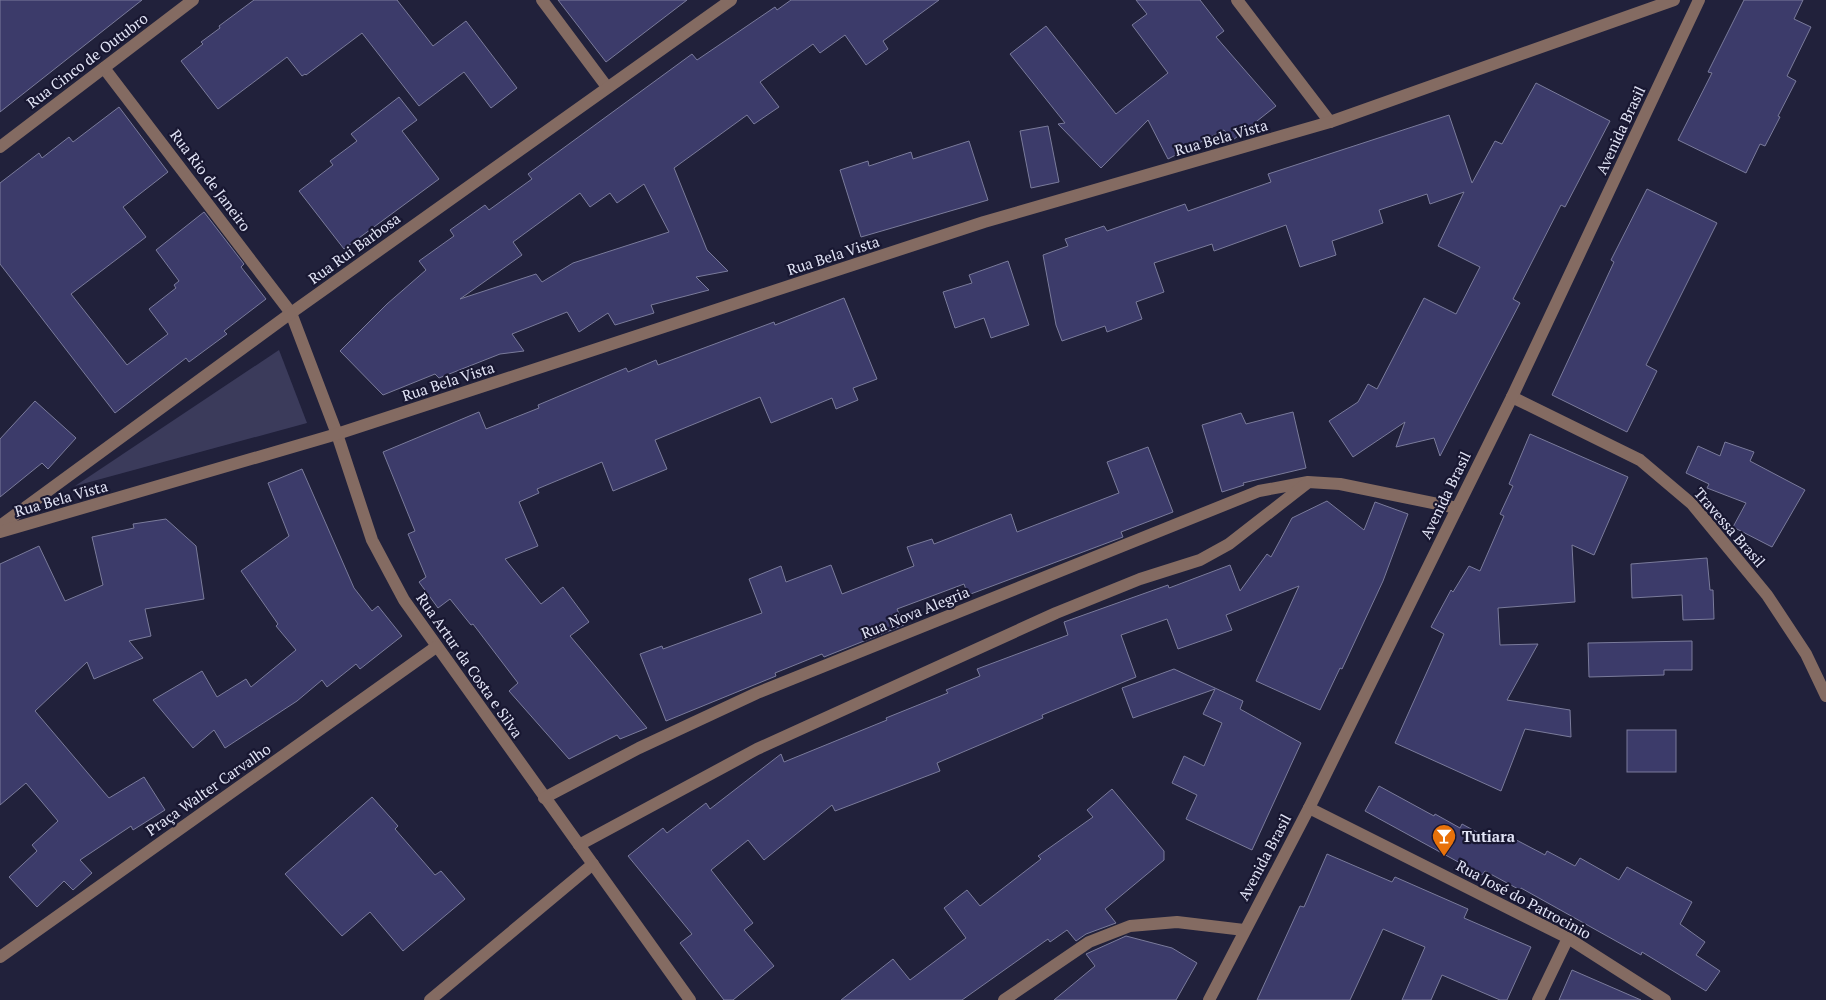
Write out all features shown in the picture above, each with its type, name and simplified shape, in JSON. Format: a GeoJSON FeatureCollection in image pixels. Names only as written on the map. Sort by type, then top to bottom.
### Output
{"type":"FeatureCollection","features":[{"type":"Feature","properties":{"kind":"street","name":"Rua Cinco de Outubro"},"geometry":{"type":"LineString","coordinates":[[0,147],[193,0]]}},
{"type":"Feature","properties":{"kind":"street"},"geometry":{"type":"LineString","coordinates":[[542,0],[607,87]]}},
{"type":"Feature","properties":{"kind":"street","name":"Rua Rui Barbosa"},"geometry":{"type":"LineString","coordinates":[[0,526],[291,313],[731,0]]}},
{"type":"Feature","properties":{"kind":"street"},"geometry":{"type":"LineString","coordinates":[[1236,0],[1330,122]]}},
{"type":"Feature","properties":{"kind":"street","name":"Rua Bela Vista"},"geometry":{"type":"LineString","coordinates":[[0,532],[337,434],[984,222],[1330,122],[1674,0]]}},
{"type":"Feature","properties":{"kind":"street","name":"Avenida Brasil"},"geometry":{"type":"LineString","coordinates":[[1210,1000],[1244,930],[1309,808],[1512,397],[1699,0]]}},
{"type":"Feature","properties":{"kind":"street","name":"Rua Rio de Janeiro"},"geometry":{"type":"LineString","coordinates":[[104,68],[291,313]]}},
{"type":"Feature","properties":{"kind":"street","name":"Rua Artur da Costa e Silva"},"geometry":{"type":"LineString","coordinates":[[291,313],[337,434],[372,540],[404,600],[690,1000]]}},
{"type":"Feature","properties":{"kind":"street","name":"Travessa Brasil"},"geometry":{"type":"LineString","coordinates":[[1512,397],[1640,460],[1692,504],[1767,595],[1806,654],[1826,696]]}},
{"type":"Feature","properties":{"kind":"street"},"geometry":{"type":"LineString","coordinates":[[579,845],[757,749],[1056,613],[1140,579],[1200,560],[1236,539],[1308,482]]}},
{"type":"Feature","properties":{"kind":"street","name":"Rua Nova Alegria"},"geometry":{"type":"LineString","coordinates":[[544,798],[639,748],[766,689],[1258,491],[1308,482],[1340,484],[1457,508]]}},
{"type":"Feature","properties":{"kind":"street","name":"Praça Walter Carvalho"},"geometry":{"type":"LineString","coordinates":[[0,957],[436,647]]}},
{"type":"Feature","properties":{"kind":"street","name":"Rua José do Patrocinio"},"geometry":{"type":"LineString","coordinates":[[1309,808],[1568,938],[1665,1000]]}},
{"type":"Feature","properties":{"kind":"street"},"geometry":{"type":"LineString","coordinates":[[430,1000],[593,864]]}},
{"type":"Feature","properties":{"kind":"street"},"geometry":{"type":"LineString","coordinates":[[1004,1000],[1089,942],[1130,926],[1177,922],[1244,930]]}},
{"type":"Feature","properties":{"kind":"street"},"geometry":{"type":"LineString","coordinates":[[1538,1000],[1568,938]]}},
{"type":"Feature","properties":{"kind":"shaded area"},"geometry":{"type":"Polygon","coordinates":[[[279,350],[307,423],[75,486],[279,350]]]}},
{"type":"Feature","properties":{"kind":"building"},"geometry":{"type":"Polygon","coordinates":[[[0,0],[142,0],[0,112],[0,0]]]}},
{"type":"Feature","properties":{"kind":"building"},"geometry":{"type":"Polygon","coordinates":[[[254,0],[397,0],[433,46],[466,21],[517,88],[491,108],[464,72],[419,106],[362,33],[306,75],[302,76],[287,57],[218,109],[181,61],[203,44],[201,42],[220,28],[219,26],[254,0]]]}},
{"type":"Feature","properties":{"kind":"building"},"geometry":{"type":"Polygon","coordinates":[[[558,0],[687,0],[606,62],[558,0]]]}},
{"type":"Feature","properties":{"kind":"building"},"geometry":{"type":"Polygon","coordinates":[[[791,0],[939,0],[883,41],[888,49],[866,65],[845,35],[820,53],[813,44],[760,82],[779,107],[754,124],[747,115],[674,168],[707,250],[728,271],[696,277],[709,290],[651,305],[654,313],[615,325],[608,313],[579,332],[567,312],[512,334],[524,351],[500,354],[439,378],[435,374],[383,395],[340,351],[387,304],[426,270],[419,261],[454,236],[450,230],[485,205],[489,210],[532,179],[528,174],[692,54],[697,60],[775,7],[777,10],[791,0]],[[644,184],[617,203],[610,193],[590,207],[580,193],[513,242],[522,255],[460,299],[536,274],[542,282],[573,263],[669,232],[644,184]]]}},
{"type":"Feature","properties":{"kind":"building"},"geometry":{"type":"Polygon","coordinates":[[[1136,0],[1200,0],[1224,31],[1216,37],[1276,106],[1233,140],[1224,130],[1168,159],[1148,120],[1101,168],[1058,124],[1065,123],[1010,54],[1046,26],[1116,114],[1168,73],[1132,25],[1147,14],[1136,0]]]}},
{"type":"Feature","properties":{"kind":"building"},"geometry":{"type":"Polygon","coordinates":[[[1744,0],[1803,0],[1794,19],[1811,27],[1787,76],[1796,81],[1778,116],[1780,117],[1765,146],[1760,144],[1746,173],[1678,140],[1712,73],[1708,72],[1744,0]]]}},
{"type":"Feature","properties":{"kind":"building"},"geometry":{"type":"Polygon","coordinates":[[[1536,83],[1610,121],[1565,207],[1561,205],[1513,299],[1520,303],[1440,456],[1434,438],[1396,447],[1405,422],[1353,457],[1329,421],[1358,402],[1368,384],[1377,389],[1424,298],[1456,314],[1480,267],[1438,246],[1464,192],[1430,204],[1427,194],[1379,210],[1383,223],[1332,241],[1336,255],[1300,267],[1286,225],[1214,251],[1212,244],[1154,263],[1164,292],[1136,302],[1142,319],[1107,332],[1105,326],[1062,341],[1056,325],[1043,255],[1068,246],[1065,239],[1104,226],[1107,231],[1185,204],[1188,211],[1271,182],[1268,174],[1449,115],[1472,183],[1495,141],[1502,144],[1536,83]]]}},
{"type":"Feature","properties":{"kind":"building"},"geometry":{"type":"Polygon","coordinates":[[[399,97],[417,120],[402,131],[439,179],[344,249],[299,191],[333,165],[330,161],[357,141],[351,134],[399,97]]]}},
{"type":"Feature","properties":{"kind":"building"},"geometry":{"type":"Polygon","coordinates":[[[119,107],[168,172],[123,207],[146,237],[71,294],[127,365],[168,334],[149,309],[176,288],[174,285],[179,281],[156,250],[204,212],[244,264],[241,267],[266,299],[224,331],[227,334],[189,362],[186,358],[115,413],[0,264],[0,183],[39,153],[42,158],[69,137],[73,142],[119,107]]]}},
{"type":"Feature","properties":{"kind":"building"},"geometry":{"type":"Polygon","coordinates":[[[1048,126],[1059,182],[1031,188],[1020,131],[1048,126]]]}},
{"type":"Feature","properties":{"kind":"building"},"geometry":{"type":"Polygon","coordinates":[[[969,141],[988,200],[861,237],[840,170],[868,161],[869,166],[911,152],[913,159],[969,141]]]}},
{"type":"Feature","properties":{"kind":"building"},"geometry":{"type":"Polygon","coordinates":[[[1647,189],[1717,223],[1646,365],[1657,371],[1627,432],[1552,395],[1614,262],[1611,260],[1647,189]]]}},
{"type":"Feature","properties":{"kind":"building"},"geometry":{"type":"Polygon","coordinates":[[[1008,261],[1029,325],[991,338],[984,318],[955,328],[943,292],[972,283],[969,275],[1008,261]]]}},
{"type":"Feature","properties":{"kind":"building"},"geometry":{"type":"Polygon","coordinates":[[[844,298],[877,379],[853,388],[858,400],[836,409],[832,398],[771,423],[760,397],[655,440],[667,469],[613,491],[602,462],[537,489],[539,493],[519,502],[538,546],[505,559],[541,604],[563,587],[589,622],[570,636],[647,728],[620,739],[617,735],[569,759],[509,691],[518,683],[473,624],[471,625],[450,599],[438,608],[419,582],[426,577],[408,534],[415,531],[383,452],[479,412],[486,429],[539,408],[538,405],[626,368],[628,372],[656,360],[658,365],[774,322],[775,325],[844,298]]]}},
{"type":"Feature","properties":{"kind":"building"},"geometry":{"type":"Polygon","coordinates":[[[35,401],[76,438],[48,469],[42,463],[0,497],[0,439],[35,401]]]}},
{"type":"Feature","properties":{"kind":"building"},"geometry":{"type":"Polygon","coordinates":[[[1293,412],[1306,468],[1243,483],[1244,485],[1222,492],[1202,425],[1241,413],[1246,424],[1293,412]]]}},
{"type":"Feature","properties":{"kind":"building"},"geometry":{"type":"Polygon","coordinates":[[[1530,434],[1628,477],[1594,555],[1572,545],[1575,602],[1498,608],[1500,645],[1538,644],[1507,700],[1570,710],[1571,737],[1525,729],[1501,791],[1395,743],[1444,634],[1431,627],[1451,590],[1453,592],[1469,566],[1480,571],[1504,516],[1500,514],[1513,486],[1509,484],[1530,434]]]}},
{"type":"Feature","properties":{"kind":"building"},"geometry":{"type":"Polygon","coordinates":[[[1725,442],[1754,452],[1750,461],[1805,490],[1772,547],[1733,527],[1746,503],[1707,488],[1709,484],[1686,473],[1698,446],[1720,456],[1725,442]]]}},
{"type":"Feature","properties":{"kind":"building"},"geometry":{"type":"Polygon","coordinates":[[[1148,447],[1173,512],[1121,532],[1123,537],[968,595],[964,584],[897,609],[904,625],[824,657],[822,654],[775,673],[776,676],[666,721],[640,654],[662,646],[663,649],[762,613],[749,579],[781,566],[786,582],[831,565],[842,594],[914,566],[907,547],[932,539],[934,544],[1011,514],[1017,532],[1119,493],[1107,462],[1148,447]]]}},
{"type":"Feature","properties":{"kind":"building"},"geometry":{"type":"Polygon","coordinates":[[[302,469],[354,588],[372,611],[378,606],[402,636],[360,669],[356,664],[327,687],[322,680],[297,701],[225,748],[214,730],[193,748],[153,700],[202,671],[217,697],[246,679],[251,687],[296,650],[276,626],[278,624],[241,571],[289,536],[268,483],[302,469]]]}},
{"type":"Feature","properties":{"kind":"building"},"geometry":{"type":"Polygon","coordinates":[[[1327,501],[1364,530],[1375,502],[1408,514],[1383,581],[1342,669],[1340,668],[1320,710],[1256,681],[1299,586],[1226,615],[1232,630],[1178,649],[1167,619],[1121,635],[1136,677],[1042,715],[1043,718],[937,763],[940,771],[835,811],[832,805],[764,860],[748,840],[711,870],[753,923],[744,930],[774,966],[733,1000],[724,1000],[680,943],[692,934],[628,856],[663,828],[667,833],[706,803],[710,809],[781,754],[784,762],[948,693],[946,690],[980,676],[977,669],[1068,635],[1064,622],[1168,585],[1169,588],[1230,565],[1240,591],[1267,554],[1271,557],[1292,518],[1327,501]]]}},
{"type":"Feature","properties":{"kind":"building"},"geometry":{"type":"Polygon","coordinates":[[[166,519],[196,546],[204,599],[145,609],[151,636],[129,641],[143,658],[94,679],[87,662],[35,711],[109,798],[144,777],[165,810],[133,830],[131,826],[80,860],[92,873],[73,890],[64,881],[37,907],[9,877],[37,851],[32,845],[58,821],[26,783],[0,805],[0,564],[39,546],[65,601],[103,585],[92,537],[134,528],[133,524],[166,519]]]}},
{"type":"Feature","properties":{"kind":"building"},"geometry":{"type":"Polygon","coordinates":[[[1707,558],[1710,590],[1713,590],[1714,619],[1683,620],[1682,595],[1632,598],[1631,564],[1707,558]]]}},
{"type":"Feature","properties":{"kind":"building"},"geometry":{"type":"Polygon","coordinates":[[[1692,641],[1692,670],[1664,670],[1664,675],[1589,677],[1588,643],[1692,641]]]}},
{"type":"Feature","properties":{"kind":"building"},"geometry":{"type":"Polygon","coordinates":[[[1174,669],[1243,701],[1240,709],[1301,743],[1252,850],[1186,819],[1197,795],[1172,783],[1184,756],[1204,766],[1222,723],[1203,714],[1215,689],[1133,718],[1122,688],[1174,669]]]}},
{"type":"Feature","properties":{"kind":"building"},"geometry":{"type":"Polygon","coordinates":[[[1627,730],[1676,730],[1676,772],[1627,772],[1627,730]]]}},
{"type":"Feature","properties":{"kind":"building"},"geometry":{"type":"Polygon","coordinates":[[[1379,786],[1434,816],[1435,814],[1460,828],[1462,824],[1497,843],[1503,833],[1545,855],[1547,851],[1575,866],[1580,858],[1619,880],[1627,867],[1692,902],[1680,924],[1705,942],[1696,955],[1720,971],[1706,991],[1642,952],[1641,955],[1521,888],[1520,890],[1485,871],[1482,875],[1365,811],[1379,786]]]}},
{"type":"Feature","properties":{"kind":"building"},"geometry":{"type":"Polygon","coordinates":[[[1112,789],[1164,851],[1164,860],[1105,909],[1116,923],[1086,934],[1076,941],[1067,930],[1050,942],[1048,939],[962,1000],[841,1000],[893,959],[910,980],[966,938],[944,908],[967,890],[980,906],[1041,859],[1038,856],[1093,817],[1087,810],[1112,789]]]}},
{"type":"Feature","properties":{"kind":"building"},"geometry":{"type":"Polygon","coordinates":[[[372,797],[398,826],[395,829],[435,875],[441,871],[465,899],[403,951],[370,912],[342,936],[285,874],[372,797]]]}},
{"type":"Feature","properties":{"kind":"building"},"geometry":{"type":"Polygon","coordinates":[[[1327,854],[1392,882],[1395,877],[1468,909],[1464,918],[1531,947],[1507,1000],[1500,1000],[1442,975],[1431,1000],[1402,1000],[1425,947],[1383,929],[1350,1000],[1257,1000],[1300,906],[1304,907],[1327,854]]]}},
{"type":"Feature","properties":{"kind":"building"},"geometry":{"type":"Polygon","coordinates":[[[1126,936],[1172,948],[1197,963],[1176,1000],[1054,1000],[1095,966],[1086,954],[1126,936]]]}},
{"type":"Feature","properties":{"kind":"building"},"geometry":{"type":"Polygon","coordinates":[[[1572,970],[1641,1000],[1559,1000],[1572,970]]]}},
{"type":"Feature","properties":{"kind":"place","name":"Tutiara"},"geometry":{"type":"Point","coordinates":[1444,857]}}]}
